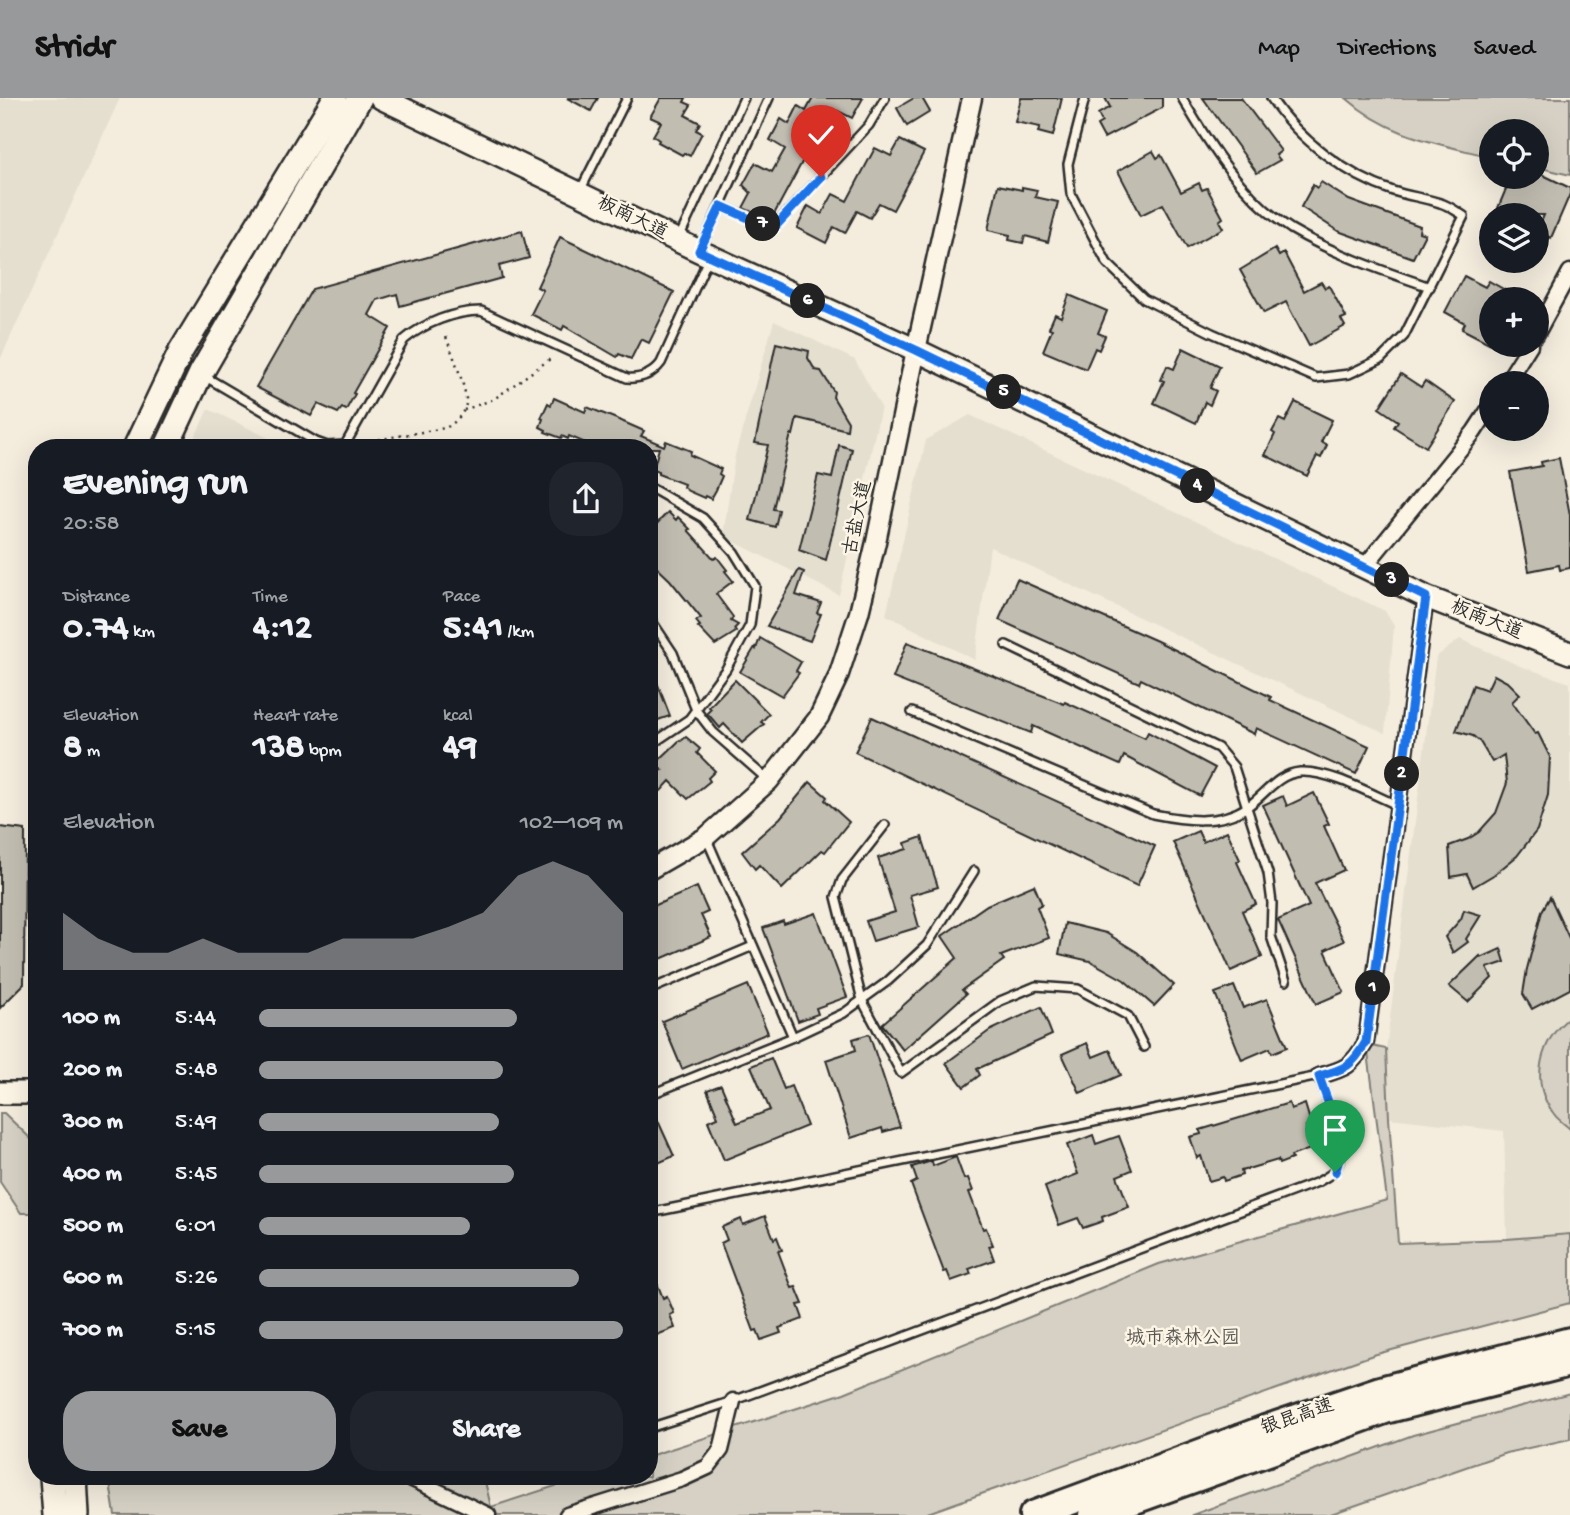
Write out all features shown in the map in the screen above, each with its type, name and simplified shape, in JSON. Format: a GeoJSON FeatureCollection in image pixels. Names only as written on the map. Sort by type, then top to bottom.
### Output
{"type":"FeatureCollection","features":[{"type":"Feature","properties":{"kind":"highway","name":"银昆高速"},"geometry":{"type":"LineString","coordinates":[[1033,1515],[1265,1429],[1380,1390],[1570,1342]]}},
{"type":"Feature","properties":{"kind":"highway","name":"银昆高速"},"geometry":{"type":"LineString","coordinates":[[1093,1515],[1385,1410],[1570,1363]]}},
{"type":"Feature","properties":{"kind":"main road"},"geometry":{"type":"LineString","coordinates":[[139,439],[181,351],[335,98]]}},
{"type":"Feature","properties":{"kind":"main road"},"geometry":{"type":"LineString","coordinates":[[170,439],[201,373],[360,98]]}},
{"type":"Feature","properties":{"kind":"main road","name":"板南大道"},"geometry":{"type":"LineString","coordinates":[[381,98],[704,254],[916,350],[1426,597],[1570,653]]}},
{"type":"Feature","properties":{"kind":"main road"},"geometry":{"type":"LineString","coordinates":[[0,1093],[28,1093]]}},
{"type":"Feature","properties":{"kind":"main road"},"geometry":{"type":"LineString","coordinates":[[53,1485],[55,1515]]}},
{"type":"Feature","properties":{"kind":"main road"},"geometry":{"type":"LineString","coordinates":[[75,1485],[77,1515]]}},
{"type":"Feature","properties":{"kind":"street","name":"古盐大道"},"geometry":{"type":"LineString","coordinates":[[658,865],[706,837],[769,781],[819,717],[838,677],[859,613],[876,542],[972,98]]}},
{"type":"Feature","properties":{"kind":"street"},"geometry":{"type":"LineString","coordinates":[[1549,311],[1570,272]]}},
{"type":"Feature","properties":{"kind":"street"},"geometry":{"type":"LineString","coordinates":[[1365,566],[1479,424]]}},
{"type":"Feature","properties":{"kind":"street"},"geometry":{"type":"LineString","coordinates":[[1319,1076],[1344,1070],[1357,1058],[1366,1042],[1426,597]]}},
{"type":"Feature","properties":{"kind":"street"},"geometry":{"type":"LineString","coordinates":[[567,1515],[682,1479],[708,1467],[721,1450],[733,1401]]}},
{"type":"Feature","properties":{"kind":"street"},"geometry":{"type":"LineString","coordinates":[[425,1485],[488,1515]]}},
{"type":"Feature","properties":{"kind":"lane"},"geometry":{"type":"LineString","coordinates":[[579,193],[627,98]]}},
{"type":"Feature","properties":{"kind":"lane"},"geometry":{"type":"LineString","coordinates":[[678,241],[744,98]]}},
{"type":"Feature","properties":{"kind":"lane"},"geometry":{"type":"LineString","coordinates":[[348,439],[404,340],[433,322],[481,311],[627,378],[635,379],[652,373],[661,363],[721,206],[769,98]]}},
{"type":"Feature","properties":{"kind":"lane"},"geometry":{"type":"LineString","coordinates":[[721,206],[773,229],[869,125],[885,98]]}},
{"type":"Feature","properties":{"kind":"lane"},"geometry":{"type":"LineString","coordinates":[[1085,98],[1068,164],[1071,194],[1107,263],[1144,299],[1212,333],[1316,378],[1349,374],[1381,359],[1404,336],[1464,216],[1443,203],[1392,191],[1349,171],[1314,145],[1271,98]]}},
{"type":"Feature","properties":{"kind":"lane"},"geometry":{"type":"LineString","coordinates":[[1182,98],[1228,169],[1256,200],[1291,228],[1391,274],[1430,287]]}},
{"type":"Feature","properties":{"kind":"lane"},"geometry":{"type":"LineString","coordinates":[[201,373],[311,439]]}},
{"type":"Feature","properties":{"kind":"lane"},"geometry":{"type":"LineString","coordinates":[[658,492],[703,518],[734,552],[755,586],[750,625],[726,668],[689,719],[658,740]]}},
{"type":"Feature","properties":{"kind":"lane"},"geometry":{"type":"LineString","coordinates":[[658,630],[673,653],[696,710],[713,732],[769,781]]}},
{"type":"Feature","properties":{"kind":"lane"},"geometry":{"type":"LineString","coordinates":[[1006,645],[1218,748],[1234,767],[1268,873],[1272,903],[1271,936],[1286,981]]}},
{"type":"Feature","properties":{"kind":"lane"},"geometry":{"type":"LineString","coordinates":[[912,712],[1153,814],[1186,821],[1223,817],[1246,807],[1277,780],[1300,772],[1334,777],[1398,806]]}},
{"type":"Feature","properties":{"kind":"lane"},"geometry":{"type":"LineString","coordinates":[[885,825],[842,880],[836,897],[862,1000],[901,1073],[1000,1001],[1036,986],[1078,989],[1128,1016],[1144,1047]]}},
{"type":"Feature","properties":{"kind":"lane"},"geometry":{"type":"LineString","coordinates":[[706,837],[793,1037]]}},
{"type":"Feature","properties":{"kind":"lane"},"geometry":{"type":"LineString","coordinates":[[658,1091],[793,1037],[844,1013],[887,981],[927,945],[974,871]]}},
{"type":"Feature","properties":{"kind":"lane"},"geometry":{"type":"LineString","coordinates":[[658,986],[753,946]]}},
{"type":"Feature","properties":{"kind":"lane"},"geometry":{"type":"LineString","coordinates":[[658,1211],[1319,1076],[1339,1143],[1340,1161],[1335,1172],[1318,1182],[733,1401],[658,1425]]}},
{"type":"Feature","properties":{"kind":"path"},"geometry":{"type":"LineString","coordinates":[[380,439],[445,428],[454,423],[464,410],[466,398],[445,334]]}},
{"type":"Feature","properties":{"kind":"path"},"geometry":{"type":"LineString","coordinates":[[464,410],[494,399],[564,349]]}},
{"type":"Feature","properties":{"kind":"shaded area"},"geometry":{"type":"Polygon","coordinates":[[[0,98],[120,98],[0,360],[0,98]]]}},
{"type":"Feature","properties":{"kind":"shaded area"},"geometry":{"type":"Polygon","coordinates":[[[774,321],[855,360],[881,407],[839,595],[723,536],[735,455],[774,321]]]}},
{"type":"Feature","properties":{"kind":"shaded area"},"geometry":{"type":"Polygon","coordinates":[[[208,409],[271,439],[194,439],[208,409]]]}},
{"type":"Feature","properties":{"kind":"shaded area"},"geometry":{"type":"Polygon","coordinates":[[[970,415],[1385,611],[1394,626],[1385,733],[990,547],[975,660],[886,615],[926,440],[970,415]]]}},
{"type":"Feature","properties":{"kind":"shaded area"},"geometry":{"type":"Polygon","coordinates":[[[1460,639],[1520,666],[1570,683],[1570,1234],[1507,1239],[1504,1131],[1389,1118],[1386,1049],[1436,657],[1460,639]]]}},
{"type":"Feature","properties":{"kind":"green space"},"geometry":{"type":"Polygon","coordinates":[[[1346,98],[1570,98],[1570,175],[1549,170],[1549,119],[1479,119],[1479,154],[1414,137],[1379,122],[1346,98]]]}},
{"type":"Feature","properties":{"kind":"green space"},"geometry":{"type":"Polygon","coordinates":[[[1570,1017],[1570,1129],[1546,1102],[1540,1075],[1541,1062],[1551,1037],[1570,1017]]]}},
{"type":"Feature","properties":{"kind":"green space","name":"城市森林公园"},"geometry":{"type":"Polygon","coordinates":[[[1367,1045],[1386,1049],[1398,1243],[1570,1234],[1570,1303],[1373,1355],[922,1515],[115,1515],[110,1485],[486,1485],[491,1507],[558,1485],[658,1485],[658,1453],[844,1393],[1159,1264],[1387,1200],[1367,1045]]]}},
{"type":"Feature","properties":{"kind":"green space"},"geometry":{"type":"Polygon","coordinates":[[[0,1113],[4,1113],[28,1136],[28,1213],[21,1213],[0,1182],[0,1113]]]}},
{"type":"Feature","properties":{"kind":"green space"},"geometry":{"type":"Polygon","coordinates":[[[1570,1393],[1570,1439],[1506,1453],[1328,1515],[1192,1515],[1413,1435],[1570,1393]]]}},
{"type":"Feature","properties":{"kind":"building"},"geometry":{"type":"Polygon","coordinates":[[[567,98],[598,98],[591,111],[567,98]]]}},
{"type":"Feature","properties":{"kind":"building"},"geometry":{"type":"Polygon","coordinates":[[[661,98],[686,98],[684,102],[691,105],[685,115],[700,123],[696,130],[702,133],[690,156],[684,153],[682,155],[658,142],[653,136],[661,122],[650,117],[661,98]]]}},
{"type":"Feature","properties":{"kind":"building"},"geometry":{"type":"Polygon","coordinates":[[[813,98],[863,98],[852,118],[838,111],[829,129],[822,125],[771,220],[743,208],[751,193],[743,185],[755,163],[772,172],[785,149],[770,140],[781,119],[789,124],[798,106],[806,111],[813,98]]]}},
{"type":"Feature","properties":{"kind":"building"},"geometry":{"type":"Polygon","coordinates":[[[914,98],[922,98],[930,112],[907,126],[897,108],[914,98]]]}},
{"type":"Feature","properties":{"kind":"building"},"geometry":{"type":"Polygon","coordinates":[[[1021,98],[1062,98],[1053,136],[1038,132],[1040,127],[1015,122],[1021,98]]]}},
{"type":"Feature","properties":{"kind":"building"},"geometry":{"type":"Polygon","coordinates":[[[1105,98],[1162,98],[1162,108],[1104,138],[1097,125],[1102,122],[1098,114],[1110,107],[1105,98]]]}},
{"type":"Feature","properties":{"kind":"building"},"geometry":{"type":"Polygon","coordinates":[[[1203,98],[1241,98],[1281,151],[1276,155],[1280,160],[1257,173],[1203,98]]]}},
{"type":"Feature","properties":{"kind":"building"},"geometry":{"type":"Polygon","coordinates":[[[900,140],[924,152],[893,210],[879,203],[870,218],[857,211],[845,233],[834,227],[826,243],[797,228],[808,206],[822,214],[833,194],[847,201],[875,148],[891,156],[900,140]]]}},
{"type":"Feature","properties":{"kind":"building"},"geometry":{"type":"Polygon","coordinates":[[[1153,151],[1157,158],[1161,155],[1181,192],[1199,183],[1202,190],[1207,188],[1223,218],[1219,221],[1223,228],[1187,248],[1163,204],[1141,215],[1118,171],[1153,151]]]}},
{"type":"Feature","properties":{"kind":"building"},"geometry":{"type":"Polygon","coordinates":[[[1549,178],[1570,188],[1570,194],[1551,238],[1549,203],[1500,203],[1506,189],[1549,189],[1549,178]]]}},
{"type":"Feature","properties":{"kind":"building"},"geometry":{"type":"Polygon","coordinates":[[[1321,182],[1349,200],[1420,226],[1419,232],[1425,234],[1413,258],[1338,231],[1301,207],[1313,185],[1317,188],[1321,182]]]}},
{"type":"Feature","properties":{"kind":"building"},"geometry":{"type":"Polygon","coordinates":[[[998,185],[1037,190],[1035,197],[1058,202],[1048,242],[1025,236],[1023,243],[1009,240],[1010,235],[988,230],[998,185]]]}},
{"type":"Feature","properties":{"kind":"building"},"geometry":{"type":"Polygon","coordinates":[[[522,231],[529,258],[499,266],[502,278],[400,306],[397,294],[377,300],[369,315],[390,328],[346,410],[342,408],[338,413],[318,404],[311,416],[256,387],[312,289],[522,231]]]}},
{"type":"Feature","properties":{"kind":"building"},"geometry":{"type":"Polygon","coordinates":[[[560,237],[674,292],[649,343],[641,339],[631,359],[619,354],[617,357],[564,326],[562,330],[531,314],[543,290],[537,287],[560,237]]]}},
{"type":"Feature","properties":{"kind":"building"},"geometry":{"type":"Polygon","coordinates":[[[1275,249],[1279,256],[1284,253],[1304,291],[1321,282],[1325,288],[1329,286],[1346,317],[1341,319],[1345,326],[1309,346],[1286,302],[1264,313],[1240,270],[1275,249]]]}},
{"type":"Feature","properties":{"kind":"building"},"geometry":{"type":"Polygon","coordinates":[[[1464,276],[1485,287],[1479,287],[1479,338],[1462,329],[1465,323],[1445,312],[1464,276]]]}},
{"type":"Feature","properties":{"kind":"building"},"geometry":{"type":"Polygon","coordinates":[[[1489,281],[1500,287],[1485,287],[1489,281]]]}},
{"type":"Feature","properties":{"kind":"building"},"geometry":{"type":"Polygon","coordinates":[[[1069,295],[1107,311],[1098,333],[1105,336],[1099,350],[1095,348],[1086,369],[1043,351],[1055,314],[1061,317],[1069,295]]]}},
{"type":"Feature","properties":{"kind":"building"},"geometry":{"type":"Polygon","coordinates":[[[776,343],[809,351],[808,358],[815,370],[821,371],[848,422],[847,430],[797,418],[773,509],[779,510],[775,527],[750,520],[768,445],[755,443],[776,343]]]}},
{"type":"Feature","properties":{"kind":"building"},"geometry":{"type":"Polygon","coordinates":[[[1183,348],[1220,366],[1210,388],[1216,391],[1210,405],[1205,402],[1196,423],[1154,403],[1164,381],[1161,380],[1167,366],[1174,369],[1183,348]]]}},
{"type":"Feature","properties":{"kind":"building"},"geometry":{"type":"Polygon","coordinates":[[[1401,374],[1421,387],[1425,381],[1455,402],[1426,447],[1394,427],[1398,421],[1379,408],[1401,374]]]}},
{"type":"Feature","properties":{"kind":"building"},"geometry":{"type":"Polygon","coordinates":[[[554,398],[585,412],[587,407],[644,431],[641,436],[648,439],[561,438],[545,432],[546,430],[540,427],[548,403],[551,405],[554,398]]]}},
{"type":"Feature","properties":{"kind":"building"},"geometry":{"type":"Polygon","coordinates":[[[1295,402],[1332,420],[1321,442],[1327,445],[1321,458],[1317,456],[1307,476],[1265,455],[1279,419],[1285,422],[1295,402]]]}},
{"type":"Feature","properties":{"kind":"building"},"geometry":{"type":"Polygon","coordinates":[[[666,441],[691,451],[690,455],[721,469],[719,474],[722,476],[711,499],[688,491],[683,487],[684,484],[658,474],[658,443],[664,446],[666,441]]]}},
{"type":"Feature","properties":{"kind":"building"},"geometry":{"type":"Polygon","coordinates":[[[839,445],[852,449],[826,560],[799,550],[818,475],[832,478],[839,445]]]}},
{"type":"Feature","properties":{"kind":"building"},"geometry":{"type":"Polygon","coordinates":[[[1559,458],[1570,515],[1570,568],[1560,570],[1559,565],[1529,571],[1510,472],[1542,466],[1541,462],[1559,458]]]}},
{"type":"Feature","properties":{"kind":"building"},"geometry":{"type":"Polygon","coordinates":[[[668,512],[676,520],[678,517],[714,559],[717,557],[733,581],[716,594],[733,617],[731,621],[738,625],[734,629],[736,632],[715,645],[698,627],[700,626],[696,621],[701,618],[658,569],[658,523],[668,512]]]}},
{"type":"Feature","properties":{"kind":"building"},"geometry":{"type":"Polygon","coordinates":[[[799,570],[804,572],[796,595],[821,603],[817,613],[821,614],[810,641],[767,626],[799,570]]]}},
{"type":"Feature","properties":{"kind":"building"},"geometry":{"type":"Polygon","coordinates":[[[1017,579],[1157,641],[1271,697],[1270,700],[1369,746],[1356,774],[1256,728],[1254,734],[1141,679],[1139,683],[999,620],[1017,579]]]}},
{"type":"Feature","properties":{"kind":"building"},"geometry":{"type":"Polygon","coordinates":[[[760,638],[801,662],[796,671],[799,673],[782,696],[740,672],[755,647],[756,649],[760,638]]]}},
{"type":"Feature","properties":{"kind":"building"},"geometry":{"type":"Polygon","coordinates":[[[907,642],[1064,704],[1065,702],[1145,738],[1148,732],[1215,768],[1200,796],[1124,756],[1120,765],[1033,726],[1031,733],[893,678],[907,642]]]}},
{"type":"Feature","properties":{"kind":"building"},"geometry":{"type":"Polygon","coordinates":[[[1494,675],[1509,683],[1520,694],[1512,702],[1535,734],[1538,733],[1550,757],[1548,795],[1537,830],[1517,856],[1473,887],[1467,874],[1451,877],[1449,846],[1479,832],[1496,813],[1507,783],[1504,755],[1492,762],[1480,742],[1473,736],[1456,731],[1473,685],[1487,690],[1494,675]]]}},
{"type":"Feature","properties":{"kind":"building"},"geometry":{"type":"Polygon","coordinates":[[[735,680],[769,714],[761,722],[764,724],[742,743],[724,724],[720,728],[707,713],[711,709],[709,707],[735,680]]]}},
{"type":"Feature","properties":{"kind":"building"},"geometry":{"type":"Polygon","coordinates":[[[658,685],[670,716],[658,720],[658,685]]]}},
{"type":"Feature","properties":{"kind":"building"},"geometry":{"type":"Polygon","coordinates":[[[872,717],[1155,846],[1137,886],[855,752],[872,717]]]}},
{"type":"Feature","properties":{"kind":"building"},"geometry":{"type":"Polygon","coordinates":[[[686,737],[700,749],[697,753],[715,771],[708,778],[710,781],[688,799],[670,781],[658,792],[658,771],[662,770],[658,767],[658,761],[686,737]]]}},
{"type":"Feature","properties":{"kind":"building"},"geometry":{"type":"Polygon","coordinates":[[[810,782],[849,822],[825,852],[822,850],[782,889],[759,865],[755,869],[742,852],[780,818],[810,782]]]}},
{"type":"Feature","properties":{"kind":"building"},"geometry":{"type":"Polygon","coordinates":[[[1314,793],[1329,824],[1324,826],[1344,870],[1315,883],[1344,941],[1325,950],[1344,992],[1316,1004],[1278,920],[1309,906],[1263,805],[1283,796],[1287,806],[1314,793]]]}},
{"type":"Feature","properties":{"kind":"building"},"geometry":{"type":"Polygon","coordinates":[[[0,827],[25,830],[24,984],[0,1008],[0,827]]]}},
{"type":"Feature","properties":{"kind":"building"},"geometry":{"type":"Polygon","coordinates":[[[1198,831],[1203,842],[1227,831],[1240,860],[1237,862],[1256,904],[1242,911],[1262,957],[1231,971],[1173,842],[1198,831]]]}},
{"type":"Feature","properties":{"kind":"building"},"geometry":{"type":"Polygon","coordinates":[[[922,837],[938,887],[910,895],[919,927],[873,941],[866,921],[895,912],[878,858],[907,849],[905,843],[922,837]]]}},
{"type":"Feature","properties":{"kind":"building"},"geometry":{"type":"Polygon","coordinates":[[[1034,885],[1042,904],[1037,907],[1049,938],[1001,956],[1004,960],[962,990],[966,994],[903,1050],[882,1024],[957,958],[942,936],[987,905],[1034,885]]]}},
{"type":"Feature","properties":{"kind":"building"},"geometry":{"type":"Polygon","coordinates":[[[697,887],[708,912],[701,915],[711,937],[658,960],[658,904],[697,887]]]}},
{"type":"Feature","properties":{"kind":"building"},"geometry":{"type":"Polygon","coordinates":[[[1550,897],[1570,940],[1570,989],[1532,1009],[1523,994],[1527,969],[1542,911],[1550,897]]]}},
{"type":"Feature","properties":{"kind":"building"},"geometry":{"type":"Polygon","coordinates":[[[1464,910],[1481,915],[1466,939],[1468,942],[1453,953],[1445,937],[1461,919],[1464,910]]]}},
{"type":"Feature","properties":{"kind":"building"},"geometry":{"type":"Polygon","coordinates":[[[816,913],[847,997],[816,1008],[818,1014],[798,1021],[763,928],[816,913]]]}},
{"type":"Feature","properties":{"kind":"building"},"geometry":{"type":"Polygon","coordinates":[[[1065,923],[1106,933],[1137,952],[1174,985],[1154,1006],[1124,980],[1090,961],[1059,954],[1065,923]]]}},
{"type":"Feature","properties":{"kind":"building"},"geometry":{"type":"Polygon","coordinates":[[[1501,949],[1505,962],[1487,968],[1492,978],[1468,1002],[1449,986],[1480,956],[1481,958],[1501,949]]]}},
{"type":"Feature","properties":{"kind":"building"},"geometry":{"type":"Polygon","coordinates":[[[748,985],[768,1033],[682,1069],[662,1021],[748,985]]]}},
{"type":"Feature","properties":{"kind":"building"},"geometry":{"type":"Polygon","coordinates":[[[1234,986],[1243,1008],[1267,999],[1287,1047],[1272,1053],[1270,1048],[1242,1060],[1215,993],[1234,986]]]}},
{"type":"Feature","properties":{"kind":"building"},"geometry":{"type":"Polygon","coordinates":[[[1041,1007],[1052,1035],[977,1069],[980,1075],[964,1087],[946,1063],[989,1031],[1041,1007]]]}},
{"type":"Feature","properties":{"kind":"building"},"geometry":{"type":"Polygon","coordinates":[[[869,1034],[900,1127],[883,1132],[882,1128],[851,1138],[826,1060],[856,1050],[853,1039],[869,1034]]]}},
{"type":"Feature","properties":{"kind":"building"},"geometry":{"type":"Polygon","coordinates":[[[1087,1043],[1093,1057],[1110,1050],[1121,1075],[1080,1093],[1062,1054],[1087,1043]]]}},
{"type":"Feature","properties":{"kind":"building"},"geometry":{"type":"Polygon","coordinates":[[[771,1058],[784,1089],[791,1086],[807,1126],[724,1160],[708,1121],[718,1117],[707,1090],[721,1085],[737,1123],[770,1110],[751,1066],[771,1058]]]}},
{"type":"Feature","properties":{"kind":"building"},"geometry":{"type":"Polygon","coordinates":[[[1289,1103],[1291,1109],[1305,1104],[1311,1124],[1306,1126],[1313,1148],[1291,1156],[1292,1159],[1279,1164],[1278,1160],[1241,1171],[1242,1175],[1224,1181],[1223,1177],[1209,1181],[1201,1156],[1197,1158],[1190,1137],[1201,1134],[1200,1130],[1289,1103]]]}},
{"type":"Feature","properties":{"kind":"building"},"geometry":{"type":"Polygon","coordinates":[[[658,1121],[674,1156],[658,1163],[658,1121]]]}},
{"type":"Feature","properties":{"kind":"building"},"geometry":{"type":"Polygon","coordinates":[[[1093,1135],[1096,1144],[1119,1136],[1132,1170],[1117,1176],[1129,1207],[1102,1217],[1103,1221],[1083,1228],[1078,1218],[1059,1225],[1045,1187],[1078,1174],[1067,1145],[1093,1135]]]}},
{"type":"Feature","properties":{"kind":"building"},"geometry":{"type":"Polygon","coordinates":[[[956,1157],[964,1179],[968,1178],[973,1191],[969,1192],[983,1229],[986,1228],[993,1245],[989,1246],[994,1260],[969,1269],[971,1274],[951,1281],[947,1271],[944,1272],[911,1184],[917,1181],[912,1167],[932,1161],[933,1166],[956,1157]]]}},
{"type":"Feature","properties":{"kind":"building"},"geometry":{"type":"Polygon","coordinates":[[[765,1216],[774,1239],[777,1237],[782,1250],[778,1251],[792,1288],[796,1287],[803,1304],[798,1305],[803,1319],[779,1328],[781,1333],[761,1340],[757,1330],[754,1331],[721,1243],[727,1240],[722,1227],[741,1219],[743,1225],[765,1216]]]}},
{"type":"Feature","properties":{"kind":"building"},"geometry":{"type":"Polygon","coordinates":[[[658,1286],[663,1298],[667,1296],[674,1313],[670,1315],[675,1328],[658,1335],[658,1286]]]}},
{"type":"Feature","properties":{"kind":"route"},"geometry":{"type":"LineString","coordinates":[[821,177],[773,229],[721,206],[699,251],[916,350],[1426,597],[1366,1042],[1357,1058],[1344,1070],[1319,1076],[1339,1143],[1340,1161],[1335,1172]]}}]}
